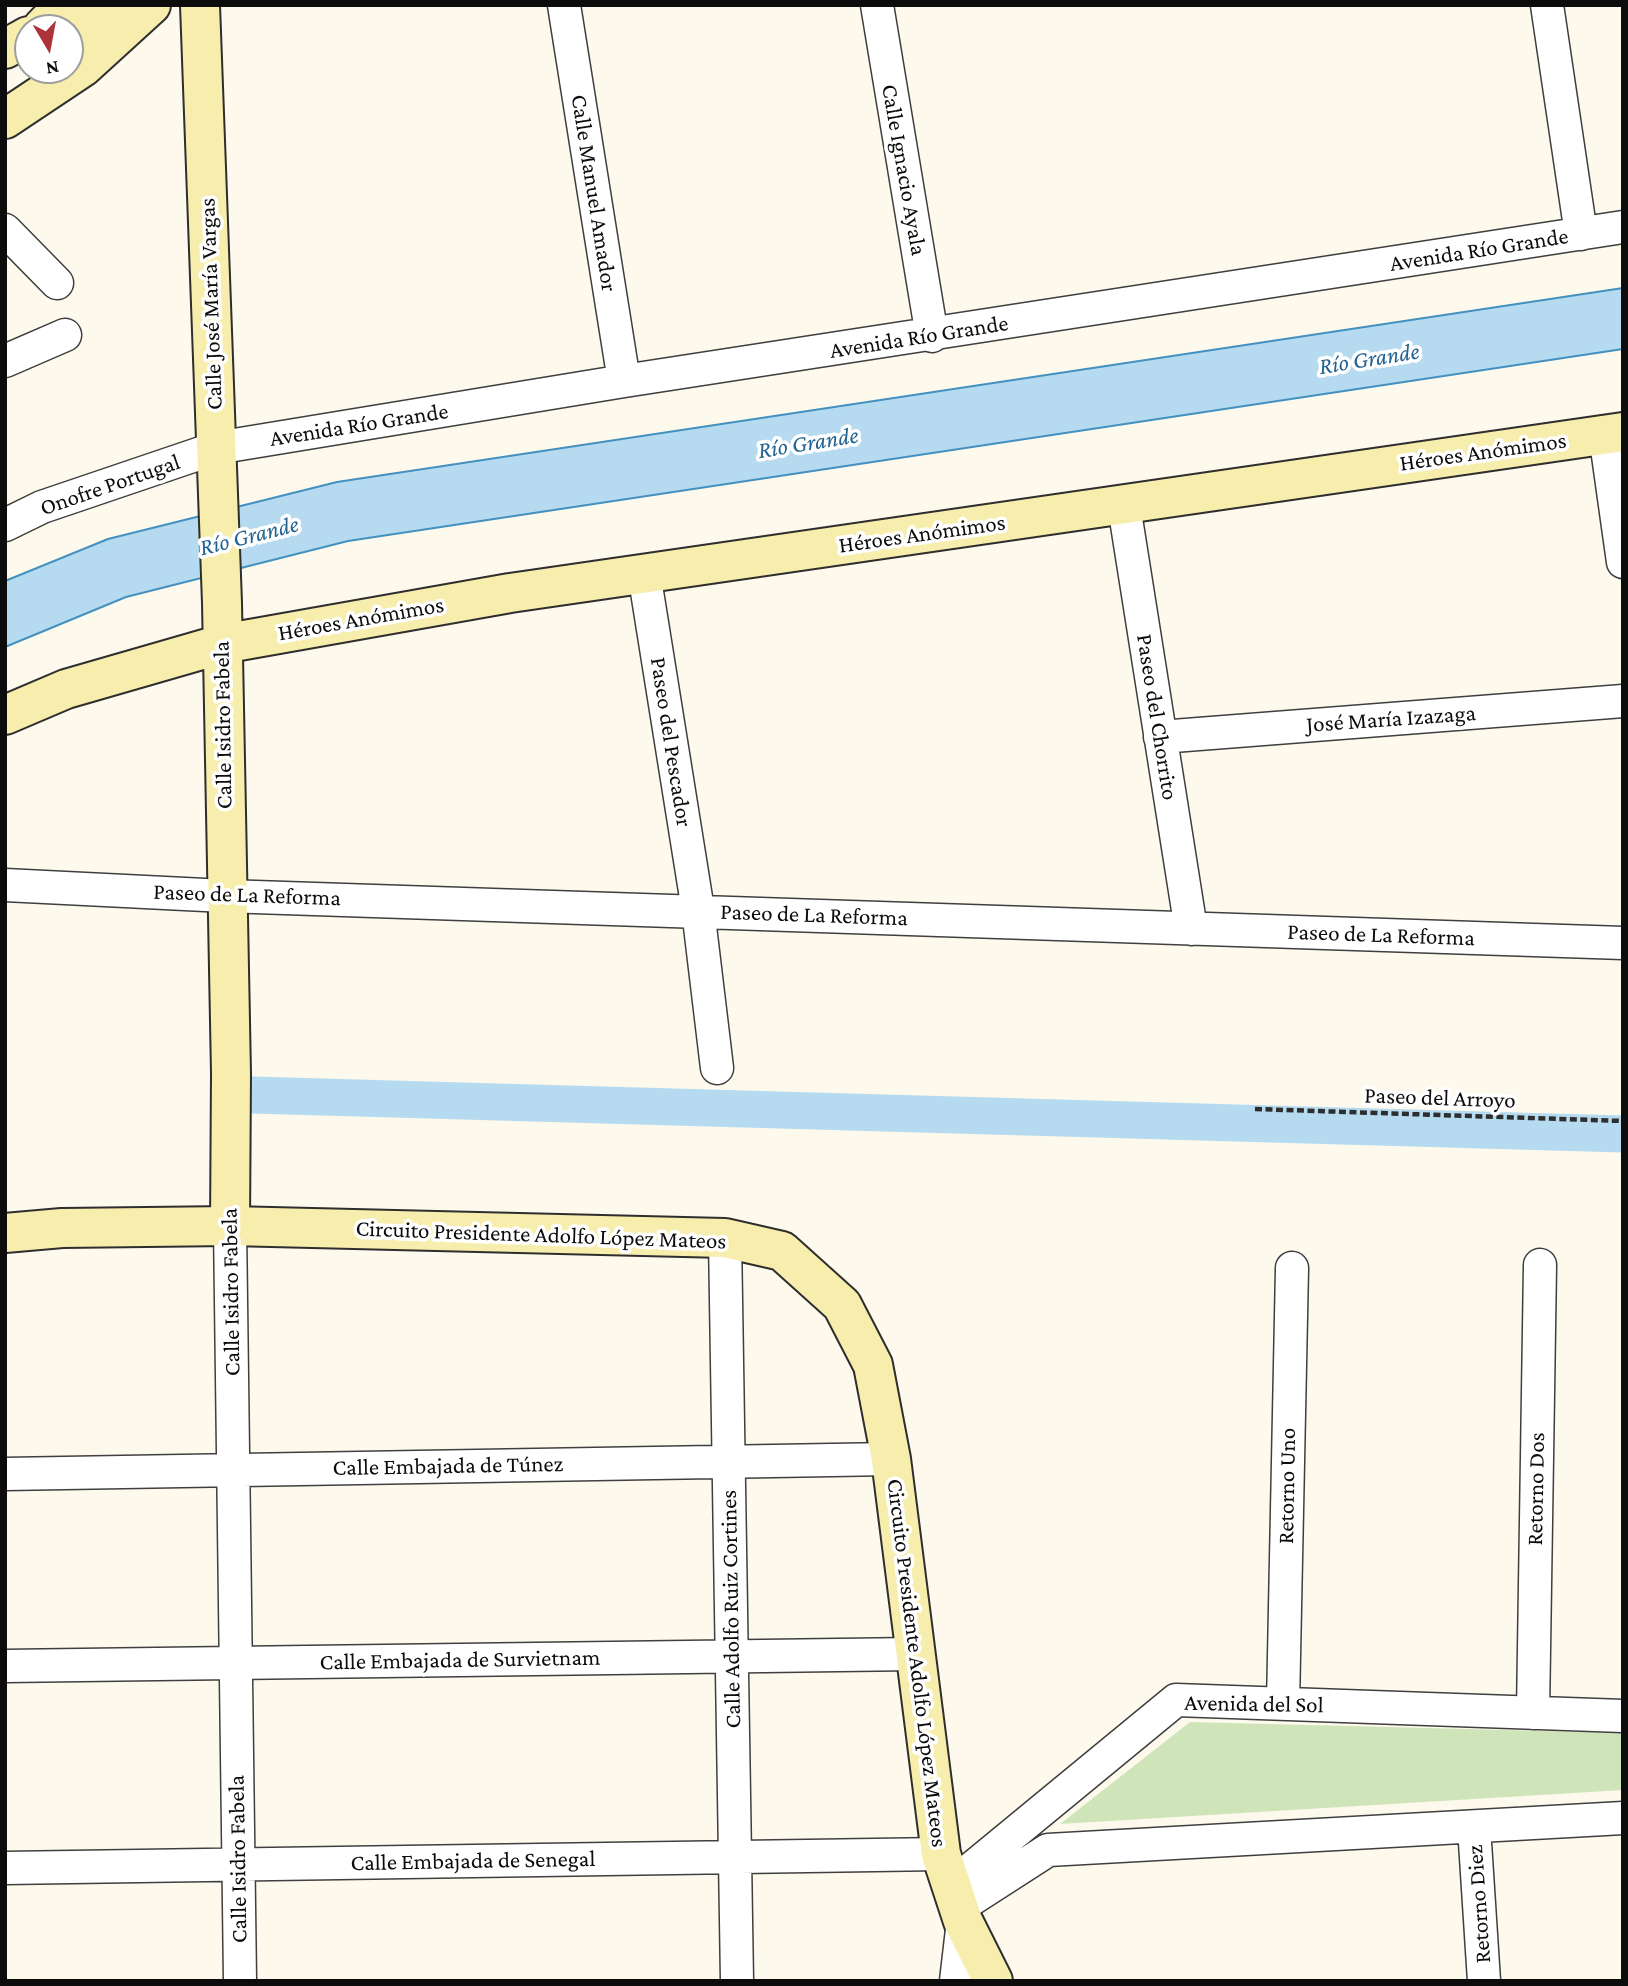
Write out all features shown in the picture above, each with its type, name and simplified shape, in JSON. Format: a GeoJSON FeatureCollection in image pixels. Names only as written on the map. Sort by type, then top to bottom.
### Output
{"type":"FeatureCollection","features":[{"type":"Feature","properties":{"kind":"street"},"geometry":{"type":"LineString","coordinates":[[84,29],[111,5]]}},
{"type":"Feature","properties":{"kind":"street"},"geometry":{"type":"LineString","coordinates":[[5,118],[83,67],[151,5]]}},
{"type":"Feature","properties":{"kind":"street","name":"Calle José María Vargas"},"geometry":{"type":"LineString","coordinates":[[200,5],[222,603]]}},
{"type":"Feature","properties":{"kind":"street","name":"Calle Manuel Amador"},"geometry":{"type":"LineString","coordinates":[[564,5],[624,381]]}},
{"type":"Feature","properties":{"kind":"street","name":"Calle Ignacio Ayala"},"geometry":{"type":"LineString","coordinates":[[877,5],[932,336]]}},
{"type":"Feature","properties":{"kind":"street"},"geometry":{"type":"LineString","coordinates":[[1547,5],[1581,234]]}},
{"type":"Feature","properties":{"kind":"street","name":"Avenida Río Grande"},"geometry":{"type":"LineString","coordinates":[[216,463],[624,381],[932,336],[1623,227]]}},
{"type":"Feature","properties":{"kind":"street"},"geometry":{"type":"LineString","coordinates":[[5,230],[57,283]]}},
{"type":"Feature","properties":{"kind":"street"},"geometry":{"type":"LineString","coordinates":[[5,361],[65,335]]}},
{"type":"Feature","properties":{"kind":"street"},"geometry":{"type":"LineString","coordinates":[[1614,433],[1623,562]]}},
{"type":"Feature","properties":{"kind":"street","name":"Héroes Anómimos"},"geometry":{"type":"LineString","coordinates":[[5,715],[66,689],[222,644],[510,593],[1614,433]]}},
{"type":"Feature","properties":{"kind":"street","name":"Onofre Portugal"},"geometry":{"type":"LineString","coordinates":[[5,525],[41,507],[216,463]]}},
{"type":"Feature","properties":{"kind":"street","name":"Paseo del Chorrito"},"geometry":{"type":"LineString","coordinates":[[1124,506],[1191,929]]}},
{"type":"Feature","properties":{"kind":"street","name":"Paseo del Pescador"},"geometry":{"type":"LineString","coordinates":[[643,573],[698,910],[717,1068]]}},
{"type":"Feature","properties":{"kind":"street","name":"Calle Isidro Fabela"},"geometry":{"type":"LineString","coordinates":[[222,603],[231,1073],[230,1226],[240,1981]]}},
{"type":"Feature","properties":{"kind":"street","name":"José María Izazaga"},"geometry":{"type":"LineString","coordinates":[[1160,737],[1623,701]]}},
{"type":"Feature","properties":{"kind":"street","name":"Paseo de La Reforma"},"geometry":{"type":"LineString","coordinates":[[5,885],[226,896],[1623,943]]}},
{"type":"Feature","properties":{"kind":"street","name":"Circuito Presidente Adolfo López Mateos"},"geometry":{"type":"LineString","coordinates":[[5,1233],[62,1228],[230,1226],[725,1238],[782,1251],[842,1305],[873,1365],[891,1459],[915,1654],[953,1892],[957,1981]]}},
{"type":"Feature","properties":{"kind":"street","name":"Calle Adolfo Ruiz Cortines"},"geometry":{"type":"LineString","coordinates":[[725,1238],[737,1981]]}},
{"type":"Feature","properties":{"kind":"street","name":"Retorno Dos"},"geometry":{"type":"LineString","coordinates":[[1532,1713],[1539,1265]]}},
{"type":"Feature","properties":{"kind":"street","name":"Retorno Uno"},"geometry":{"type":"LineString","coordinates":[[1283,1704],[1292,1268]]}},
{"type":"Feature","properties":{"kind":"street","name":"Calle Embajada de Túnez"},"geometry":{"type":"LineString","coordinates":[[5,1474],[891,1459]]}},
{"type":"Feature","properties":{"kind":"street","name":"Calle Embajada de Survietnam"},"geometry":{"type":"LineString","coordinates":[[5,1666],[915,1654]]}},
{"type":"Feature","properties":{"kind":"street","name":"Avenida del Sol"},"geometry":{"type":"LineString","coordinates":[[953,1892],[1176,1699],[1623,1716]]}},
{"type":"Feature","properties":{"kind":"street"},"geometry":{"type":"LineString","coordinates":[[953,1892],[1048,1850],[1623,1818]]}},
{"type":"Feature","properties":{"kind":"street","name":"Retorno Diez"},"geometry":{"type":"LineString","coordinates":[[1474,1827],[1484,1981]]}},
{"type":"Feature","properties":{"kind":"street","name":"Calle Embajada de Senegal"},"geometry":{"type":"LineString","coordinates":[[5,1868],[735,1857],[953,1892]]}},
{"type":"Feature","properties":{"kind":"street","name":"Circuito Presidente Adolfo López Mateos"},"geometry":{"type":"LineString","coordinates":[[953,1892],[993,1981]]}},
{"type":"Feature","properties":{"kind":"path","name":"Paseo del Arroyo"},"geometry":{"type":"LineString","coordinates":[[1255,1109],[1623,1121]]}},
{"type":"Feature","properties":{"kind":"green space"},"geometry":{"type":"Polygon","coordinates":[[[1190,1722],[1623,1733],[1623,1790],[1060,1824],[1190,1722]]]}},
{"type":"Feature","properties":{"kind":"water","name":"Río Grande"},"geometry":{"type":"Polygon","coordinates":[[[1623,288],[1623,349],[348,541],[126,597],[5,647],[5,581],[108,539],[337,482],[1623,288]]]}},
{"type":"Feature","properties":{"kind":"waterway"},"geometry":{"type":"LineString","coordinates":[[252,1095],[1623,1134]]}}]}
